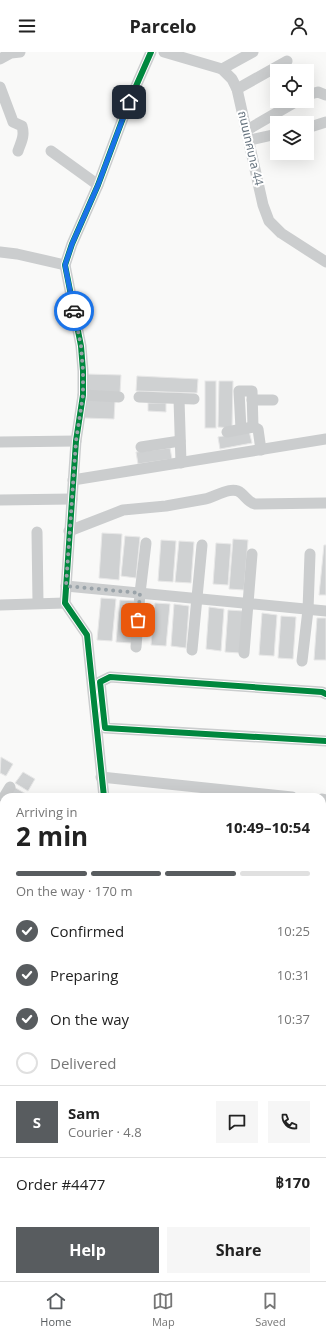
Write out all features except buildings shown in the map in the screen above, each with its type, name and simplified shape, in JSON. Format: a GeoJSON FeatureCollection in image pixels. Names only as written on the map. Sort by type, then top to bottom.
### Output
{"type":"FeatureCollection","features":[{"type":"Feature","properties":{"kind":"street"},"geometry":{"type":"LineString","coordinates":[[0,59],[14,52]]}},
{"type":"Feature","properties":{"kind":"street"},"geometry":{"type":"LineString","coordinates":[[103,793],[87,635],[65,603],[76,441],[83,395],[83,371],[81,346],[65,265],[72,244],[98,185],[129,102],[151,52]]}},
{"type":"Feature","properties":{"kind":"street"},"geometry":{"type":"LineString","coordinates":[[164,52],[222,69],[253,52]]}},
{"type":"Feature","properties":{"kind":"street"},"geometry":{"type":"LineString","coordinates":[[237,89],[287,61]]}},
{"type":"Feature","properties":{"kind":"street","name":"ถนนเทศบาล 44"},"geometry":{"type":"LineString","coordinates":[[222,69],[232,79],[237,89],[263,205],[269,221],[281,233],[326,262]]}},
{"type":"Feature","properties":{"kind":"street"},"geometry":{"type":"LineString","coordinates":[[0,87],[12,119],[14,122],[22,126],[24,132],[18,150]]}},
{"type":"Feature","properties":{"kind":"street"},"geometry":{"type":"LineString","coordinates":[[314,93],[318,92],[326,95]]}},
{"type":"Feature","properties":{"kind":"street"},"geometry":{"type":"LineString","coordinates":[[248,135],[287,108]]}},
{"type":"Feature","properties":{"kind":"street"},"geometry":{"type":"LineString","coordinates":[[314,126],[326,122]]}},
{"type":"Feature","properties":{"kind":"street"},"geometry":{"type":"LineString","coordinates":[[248,135],[270,134]]}},
{"type":"Feature","properties":{"kind":"street"},"geometry":{"type":"LineString","coordinates":[[51,151],[98,185]]}},
{"type":"Feature","properties":{"kind":"street"},"geometry":{"type":"LineString","coordinates":[[0,252],[17,254],[65,265]]}},
{"type":"Feature","properties":{"kind":"street"},"geometry":{"type":"LineString","coordinates":[[241,429],[239,391],[252,391],[253,427]]}},
{"type":"Feature","properties":{"kind":"street"},"geometry":{"type":"LineString","coordinates":[[83,395],[119,397]]}},
{"type":"Feature","properties":{"kind":"street"},"geometry":{"type":"LineString","coordinates":[[139,397],[194,399]]}},
{"type":"Feature","properties":{"kind":"street"},"geometry":{"type":"LineString","coordinates":[[179,398],[181,463]]}},
{"type":"Feature","properties":{"kind":"street"},"geometry":{"type":"LineString","coordinates":[[252,400],[272,400]]}},
{"type":"Feature","properties":{"kind":"street"},"geometry":{"type":"LineString","coordinates":[[227,432],[253,427],[258,429],[261,450]]}},
{"type":"Feature","properties":{"kind":"street"},"geometry":{"type":"LineString","coordinates":[[73,480],[326,439]]}},
{"type":"Feature","properties":{"kind":"street"},"geometry":{"type":"LineString","coordinates":[[0,442],[76,441]]}},
{"type":"Feature","properties":{"kind":"street"},"geometry":{"type":"LineString","coordinates":[[141,447],[180,441]]}},
{"type":"Feature","properties":{"kind":"street"},"geometry":{"type":"LineString","coordinates":[[69,531],[124,510],[166,506],[212,498],[230,490],[240,492],[250,503],[255,504],[326,503]]}},
{"type":"Feature","properties":{"kind":"street"},"geometry":{"type":"LineString","coordinates":[[0,500],[72,499]]}},
{"type":"Feature","properties":{"kind":"street"},"geometry":{"type":"LineString","coordinates":[[37,532],[38,603]]}},
{"type":"Feature","properties":{"kind":"street"},"geometry":{"type":"LineString","coordinates":[[136,647],[146,543]]}},
{"type":"Feature","properties":{"kind":"street"},"geometry":{"type":"LineString","coordinates":[[192,650],[202,545]]}},
{"type":"Feature","properties":{"kind":"street"},"geometry":{"type":"LineString","coordinates":[[244,653],[252,554]]}},
{"type":"Feature","properties":{"kind":"street"},"geometry":{"type":"LineString","coordinates":[[302,661],[308,610],[310,554]]}},
{"type":"Feature","properties":{"kind":"street"},"geometry":{"type":"LineString","coordinates":[[66,586],[326,611]]}},
{"type":"Feature","properties":{"kind":"street"},"geometry":{"type":"LineString","coordinates":[[0,604],[65,603]]}},
{"type":"Feature","properties":{"kind":"street"},"geometry":{"type":"LineString","coordinates":[[326,694],[322,692],[110,677],[100,682],[105,728],[326,741]]}},
{"type":"Feature","properties":{"kind":"street"},"geometry":{"type":"LineString","coordinates":[[101,777],[254,793]]}},
{"type":"Feature","properties":{"kind":"cycle path"},"geometry":{"type":"LineString","coordinates":[[104,793],[87,635],[65,603],[76,441],[83,395],[81,346],[65,265],[72,244],[98,185],[129,102],[151,52]]}},
{"type":"Feature","properties":{"kind":"cycle path"},"geometry":{"type":"LineString","coordinates":[[326,694],[322,692],[110,677],[100,682],[105,728],[326,741]]}},
{"type":"Feature","properties":{"kind":"way so far"},"geometry":{"type":"LineString","coordinates":[[74,311],[81,346],[83,395],[76,441],[66,586],[140,593],[138,620]]}},
{"type":"Feature","properties":{"kind":"route"},"geometry":{"type":"LineString","coordinates":[[74,311],[65,265],[72,244],[98,185],[129,102]]}}]}
